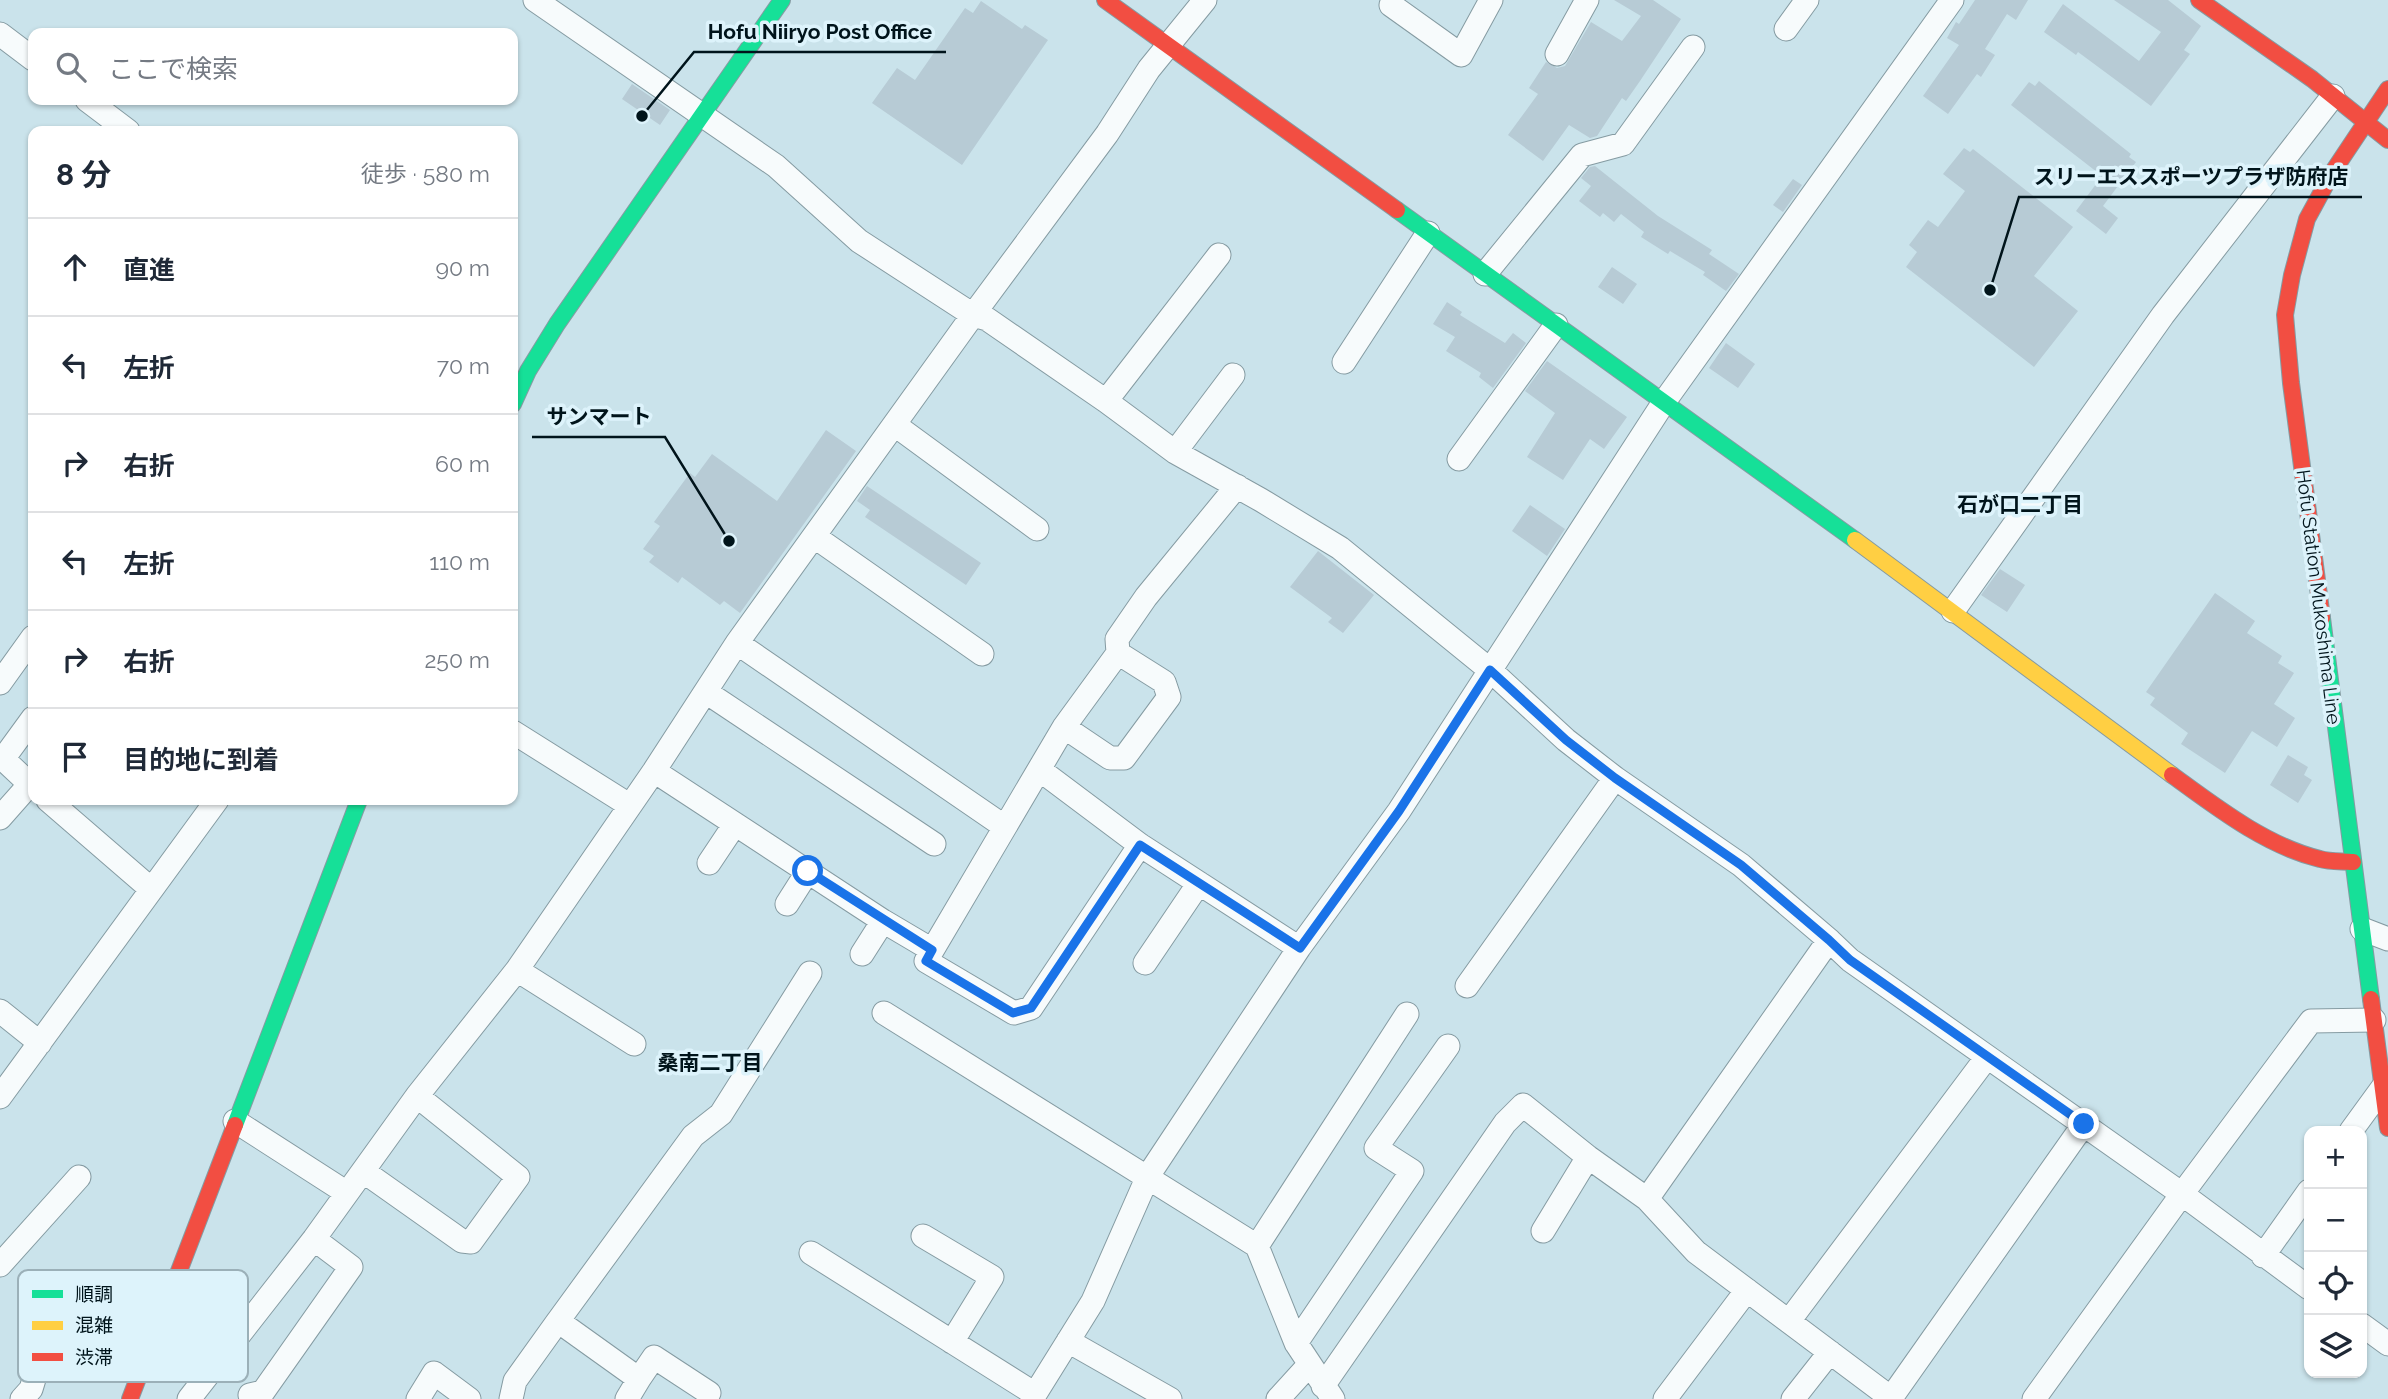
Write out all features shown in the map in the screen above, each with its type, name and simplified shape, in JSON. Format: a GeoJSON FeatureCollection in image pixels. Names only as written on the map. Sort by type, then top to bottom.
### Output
{"type":"FeatureCollection","features":[{"type":"Feature","properties":{"kind":"street"},"geometry":{"type":"LineString","coordinates":[[535,0],[775,166],[859,241],[973,315],[987,318],[1175,452],[1340,548],[1490,670],[1566,740],[1615,778],[1741,865],[1850,960],[2182,1194],[2304,1285]]}},
{"type":"Feature","properties":{"kind":"street"},"geometry":{"type":"LineString","coordinates":[[518,393],[528,371],[557,324],[782,0]]}},
{"type":"Feature","properties":{"kind":"street"},"geometry":{"type":"LineString","coordinates":[[1105,0],[1953,611],[2225,814],[2290,849],[2322,860],[2353,862]]}},
{"type":"Feature","properties":{"kind":"street"},"geometry":{"type":"LineString","coordinates":[[248,1323],[314,1239],[417,1097],[517,970],[654,771],[737,643],[1107,134],[1149,69],[1205,0]]}},
{"type":"Feature","properties":{"kind":"street"},"geometry":{"type":"LineString","coordinates":[[1391,5],[1461,55],[1491,0]]}},
{"type":"Feature","properties":{"kind":"street"},"geometry":{"type":"LineString","coordinates":[[1557,54],[1587,0]]}},
{"type":"Feature","properties":{"kind":"street"},"geometry":{"type":"LineString","coordinates":[[1786,29],[1807,0]]}},
{"type":"Feature","properties":{"kind":"street"},"geometry":{"type":"LineString","coordinates":[[811,1253],[1034,1397],[1093,1301],[1148,1176],[1300,948],[1399,811],[1664,402],[1952,0]]}},
{"type":"Feature","properties":{"kind":"street"},"geometry":{"type":"LineString","coordinates":[[2199,0],[2333,96],[2377,121],[2388,140]]}},
{"type":"Feature","properties":{"kind":"street"},"geometry":{"type":"LineString","coordinates":[[0,34],[28,55]]}},
{"type":"Feature","properties":{"kind":"street"},"geometry":{"type":"LineString","coordinates":[[1485,274],[1582,155],[1623,144],[1693,47]]}},
{"type":"Feature","properties":{"kind":"street","name":"Hofu Station Mukoshima Line"},"geometry":{"type":"LineString","coordinates":[[2388,89],[2377,121],[2307,219],[2292,275],[2286,315],[2291,383],[2388,1128]]}},
{"type":"Feature","properties":{"kind":"street"},"geometry":{"type":"LineString","coordinates":[[1953,611],[2163,315],[2333,96]]}},
{"type":"Feature","properties":{"kind":"street"},"geometry":{"type":"LineString","coordinates":[[94,105],[121,126]]}},
{"type":"Feature","properties":{"kind":"street"},"geometry":{"type":"LineString","coordinates":[[1344,362],[1429,233]]}},
{"type":"Feature","properties":{"kind":"street"},"geometry":{"type":"LineString","coordinates":[[1106,401],[1219,254]]}},
{"type":"Feature","properties":{"kind":"street"},"geometry":{"type":"LineString","coordinates":[[1459,459],[1556,324]]}},
{"type":"Feature","properties":{"kind":"street"},"geometry":{"type":"LineString","coordinates":[[1175,452],[1233,375]]}},
{"type":"Feature","properties":{"kind":"street"},"geometry":{"type":"LineString","coordinates":[[895,425],[1037,529]]}},
{"type":"Feature","properties":{"kind":"street"},"geometry":{"type":"LineString","coordinates":[[1140,845],[1031,1008],[1013,1013],[926,961],[1064,727],[1118,653],[1117,639],[1146,597],[1237,486]]}},
{"type":"Feature","properties":{"kind":"street"},"geometry":{"type":"LineString","coordinates":[[815,537],[982,654]]}},
{"type":"Feature","properties":{"kind":"street"},"geometry":{"type":"LineString","coordinates":[[737,643],[1006,827]]}},
{"type":"Feature","properties":{"kind":"street"},"geometry":{"type":"LineString","coordinates":[[0,683],[28,645]]}},
{"type":"Feature","properties":{"kind":"street"},"geometry":{"type":"LineString","coordinates":[[1064,727],[1110,758],[1124,758],[1169,697],[1164,682],[1118,653]]}},
{"type":"Feature","properties":{"kind":"street"},"geometry":{"type":"LineString","coordinates":[[706,692],[934,844]]}},
{"type":"Feature","properties":{"kind":"street"},"geometry":{"type":"LineString","coordinates":[[28,724],[2,757],[28,783]]}},
{"type":"Feature","properties":{"kind":"street"},"geometry":{"type":"LineString","coordinates":[[518,735],[629,805]]}},
{"type":"Feature","properties":{"kind":"street"},"geometry":{"type":"LineString","coordinates":[[1040,770],[1140,845],[1300,948]]}},
{"type":"Feature","properties":{"kind":"street"},"geometry":{"type":"LineString","coordinates":[[654,771],[883,921],[932,950]]}},
{"type":"Feature","properties":{"kind":"street"},"geometry":{"type":"LineString","coordinates":[[1467,986],[1615,778]]}},
{"type":"Feature","properties":{"kind":"street"},"geometry":{"type":"LineString","coordinates":[[0,818],[28,789]]}},
{"type":"Feature","properties":{"kind":"street"},"geometry":{"type":"LineString","coordinates":[[54,805],[151,889]]}},
{"type":"Feature","properties":{"kind":"street"},"geometry":{"type":"LineString","coordinates":[[0,1097],[213,805]]}},
{"type":"Feature","properties":{"kind":"street"},"geometry":{"type":"LineString","coordinates":[[179,1270],[357,805]]}},
{"type":"Feature","properties":{"kind":"street"},"geometry":{"type":"LineString","coordinates":[[709,863],[735,824]]}},
{"type":"Feature","properties":{"kind":"street"},"geometry":{"type":"LineString","coordinates":[[787,904],[808,871]]}},
{"type":"Feature","properties":{"kind":"street"},"geometry":{"type":"LineString","coordinates":[[1145,963],[1199,883]]}},
{"type":"Feature","properties":{"kind":"street"},"geometry":{"type":"LineString","coordinates":[[862,954],[883,921]]}},
{"type":"Feature","properties":{"kind":"street"},"geometry":{"type":"LineString","coordinates":[[2362,929],[2388,939]]}},
{"type":"Feature","properties":{"kind":"street"},"geometry":{"type":"LineString","coordinates":[[1647,1199],[1829,940]]}},
{"type":"Feature","properties":{"kind":"street"},"geometry":{"type":"LineString","coordinates":[[517,970],[634,1044]]}},
{"type":"Feature","properties":{"kind":"street"},"geometry":{"type":"LineString","coordinates":[[511,1399],[514,1381],[693,1136],[721,1114],[810,973]]}},
{"type":"Feature","properties":{"kind":"street"},"geometry":{"type":"LineString","coordinates":[[0,1011],[40,1043]]}},
{"type":"Feature","properties":{"kind":"street"},"geometry":{"type":"LineString","coordinates":[[884,1013],[1257,1246],[1296,1343],[1328,1392],[1505,1123],[1523,1105],[1588,1157],[1647,1199],[1696,1252],[1891,1398],[2084,1124]]}},
{"type":"Feature","properties":{"kind":"street"},"geometry":{"type":"LineString","coordinates":[[1257,1246],[1407,1014]]}},
{"type":"Feature","properties":{"kind":"street"},"geometry":{"type":"LineString","coordinates":[[2034,1399],[2311,1021],[2374,1020]]}},
{"type":"Feature","properties":{"kind":"street"},"geometry":{"type":"LineString","coordinates":[[1296,1343],[1412,1171],[1376,1148],[1448,1046]]}},
{"type":"Feature","properties":{"kind":"street"},"geometry":{"type":"LineString","coordinates":[[1789,1321],[1987,1057]]}},
{"type":"Feature","properties":{"kind":"street"},"geometry":{"type":"LineString","coordinates":[[2355,1126],[2383,1087]]}},
{"type":"Feature","properties":{"kind":"street"},"geometry":{"type":"LineString","coordinates":[[363,1171],[463,1241],[471,1242],[518,1177],[417,1097]]}},
{"type":"Feature","properties":{"kind":"street"},"geometry":{"type":"LineString","coordinates":[[235,1121],[347,1193]]}},
{"type":"Feature","properties":{"kind":"street"},"geometry":{"type":"LineString","coordinates":[[1543,1231],[1588,1157]]}},
{"type":"Feature","properties":{"kind":"street"},"geometry":{"type":"LineString","coordinates":[[0,1265],[79,1177]]}},
{"type":"Feature","properties":{"kind":"street"},"geometry":{"type":"LineString","coordinates":[[2263,1256],[2304,1198]]}},
{"type":"Feature","properties":{"kind":"street"},"geometry":{"type":"LineString","coordinates":[[923,1236],[992,1278],[952,1342]]}},
{"type":"Feature","properties":{"kind":"street"},"geometry":{"type":"LineString","coordinates":[[250,1395],[263,1392],[351,1267],[314,1239]]}},
{"type":"Feature","properties":{"kind":"street"},"geometry":{"type":"LineString","coordinates":[[1665,1399],[1747,1290]]}},
{"type":"Feature","properties":{"kind":"street"},"geometry":{"type":"LineString","coordinates":[[558,1321],[639,1378]]}},
{"type":"Feature","properties":{"kind":"street"},"geometry":{"type":"LineString","coordinates":[[2367,1329],[2388,1344]]}},
{"type":"Feature","properties":{"kind":"street"},"geometry":{"type":"LineString","coordinates":[[1068,1341],[1170,1399]]}},
{"type":"Feature","properties":{"kind":"street"},"geometry":{"type":"LineString","coordinates":[[1793,1399],[1830,1352]]}},
{"type":"Feature","properties":{"kind":"street"},"geometry":{"type":"LineString","coordinates":[[627,1399],[654,1357],[709,1393]]}},
{"type":"Feature","properties":{"kind":"street"},"geometry":{"type":"LineString","coordinates":[[1278,1399],[1309,1365]]}},
{"type":"Feature","properties":{"kind":"street"},"geometry":{"type":"LineString","coordinates":[[418,1399],[434,1373],[469,1399]]}},
{"type":"Feature","properties":{"kind":"street"},"geometry":{"type":"LineString","coordinates":[[22,1399],[33,1382]]}},
{"type":"Feature","properties":{"kind":"street"},"geometry":{"type":"LineString","coordinates":[[130,1399],[136,1382]]}},
{"type":"Feature","properties":{"kind":"street"},"geometry":{"type":"LineString","coordinates":[[189,1399],[202,1382]]}},
{"type":"Feature","properties":{"kind":"building"},"geometry":{"type":"Polygon","coordinates":[[[1614,0],[1653,0],[1681,19],[1626,101],[1622,98],[1597,136],[1590,138],[1569,125],[1543,161],[1508,135],[1538,94],[1529,88],[1546,62],[1557,68],[1565,66],[1591,22],[1622,41],[1641,16],[1614,0]]]}},
{"type":"Feature","properties":{"kind":"building"},"geometry":{"type":"Polygon","coordinates":[[[1975,0],[2028,0],[2016,20],[2007,14],[1985,49],[1995,55],[1981,77],[1977,74],[1948,114],[1923,96],[1959,45],[1947,38],[1956,22],[1959,24],[1975,0]]]}},
{"type":"Feature","properties":{"kind":"building"},"geometry":{"type":"Polygon","coordinates":[[[2114,0],[2168,0],[2201,26],[2184,50],[2190,54],[2151,106],[2078,52],[2076,55],[2044,32],[2063,4],[2139,61],[2161,32],[2114,0]]]}},
{"type":"Feature","properties":{"kind":"building"},"geometry":{"type":"Polygon","coordinates":[[[981,1],[1022,29],[1025,25],[1048,40],[962,165],[872,103],[897,68],[915,80],[965,8],[973,13],[981,1]]]}},
{"type":"Feature","properties":{"kind":"building"},"geometry":{"type":"Polygon","coordinates":[[[2039,81],[2131,154],[2129,157],[2136,162],[2103,206],[2118,218],[2106,234],[2076,211],[2102,176],[2011,105],[2029,82],[2035,86],[2039,81]]]}},
{"type":"Feature","properties":{"kind":"building"},"geometry":{"type":"Polygon","coordinates":[[[632,84],[670,110],[660,125],[622,99],[632,84]]]}},
{"type":"Feature","properties":{"kind":"building"},"geometry":{"type":"Polygon","coordinates":[[[1964,148],[1970,152],[1973,149],[2073,227],[2034,276],[2078,311],[2034,367],[1906,267],[1917,252],[1909,245],[1928,220],[1938,227],[1965,191],[1943,174],[1964,148]]]}},
{"type":"Feature","properties":{"kind":"building"},"geometry":{"type":"Polygon","coordinates":[[[1595,166],[1658,216],[1712,250],[1709,254],[1739,274],[1726,291],[1703,275],[1705,272],[1641,237],[1644,232],[1621,214],[1614,222],[1603,213],[1600,217],[1579,201],[1591,186],[1581,178],[1590,167],[1595,166]]]}},
{"type":"Feature","properties":{"kind":"building"},"geometry":{"type":"Polygon","coordinates":[[[1793,179],[1802,185],[1783,212],[1773,205],[1793,179]]]}},
{"type":"Feature","properties":{"kind":"building"},"geometry":{"type":"Polygon","coordinates":[[[1612,267],[1637,284],[1623,304],[1598,287],[1612,267]]]}},
{"type":"Feature","properties":{"kind":"building"},"geometry":{"type":"Polygon","coordinates":[[[1447,302],[1462,312],[1460,315],[1505,343],[1513,333],[1526,343],[1493,388],[1479,377],[1481,373],[1446,351],[1455,337],[1433,324],[1447,302]]]}},
{"type":"Feature","properties":{"kind":"building"},"geometry":{"type":"Polygon","coordinates":[[[1726,343],[1755,364],[1738,388],[1709,368],[1726,343]]]}},
{"type":"Feature","properties":{"kind":"building"},"geometry":{"type":"Polygon","coordinates":[[[1547,361],[1627,417],[1604,449],[1590,439],[1563,480],[1527,457],[1555,413],[1525,391],[1547,361]]]}},
{"type":"Feature","properties":{"kind":"building"},"geometry":{"type":"Polygon","coordinates":[[[826,430],[856,451],[740,613],[724,601],[720,605],[682,577],[678,583],[649,562],[654,556],[643,549],[660,526],[654,522],[690,473],[695,477],[712,454],[777,501],[826,430]]]}},
{"type":"Feature","properties":{"kind":"building"},"geometry":{"type":"Polygon","coordinates":[[[867,486],[981,563],[966,585],[865,517],[870,510],[857,501],[867,486]]]}},
{"type":"Feature","properties":{"kind":"building"},"geometry":{"type":"Polygon","coordinates":[[[1530,505],[1565,529],[1547,556],[1512,531],[1530,505]]]}},
{"type":"Feature","properties":{"kind":"building"},"geometry":{"type":"Polygon","coordinates":[[[1318,551],[1374,595],[1343,633],[1328,622],[1332,618],[1290,587],[1318,551]]]}},
{"type":"Feature","properties":{"kind":"building"},"geometry":{"type":"Polygon","coordinates":[[[2000,569],[2025,585],[2007,612],[1981,595],[2000,569]]]}},
{"type":"Feature","properties":{"kind":"building"},"geometry":{"type":"Polygon","coordinates":[[[2215,593],[2255,621],[2247,633],[2282,656],[2278,663],[2294,673],[2274,704],[2295,718],[2277,747],[2252,731],[2225,773],[2181,744],[2188,733],[2150,705],[2155,698],[2146,692],[2215,593]]]}},
{"type":"Feature","properties":{"kind":"building"},"geometry":{"type":"Polygon","coordinates":[[[2288,755],[2308,767],[2304,775],[2312,780],[2298,803],[2270,785],[2288,755]]]}},
{"type":"Feature","properties":{"kind":"traffic: fast"},"geometry":{"type":"LineString","coordinates":[[518,393],[528,371],[557,324],[782,0]]}},
{"type":"Feature","properties":{"kind":"traffic: fast"},"geometry":{"type":"LineString","coordinates":[[1397,210],[1855,540]]}},
{"type":"Feature","properties":{"kind":"traffic: fast"},"geometry":{"type":"LineString","coordinates":[[2322,618],[2371,999]]}},
{"type":"Feature","properties":{"kind":"traffic: fast"},"geometry":{"type":"LineString","coordinates":[[235,1125],[357,805]]}},
{"type":"Feature","properties":{"kind":"traffic: slow"},"geometry":{"type":"LineString","coordinates":[[1855,540],[2172,775]]}},
{"type":"Feature","properties":{"kind":"traffic: jam"},"geometry":{"type":"LineString","coordinates":[[1105,0],[1397,210]]}},
{"type":"Feature","properties":{"kind":"traffic: jam"},"geometry":{"type":"LineString","coordinates":[[2199,0],[2312,79],[2388,140]]}},
{"type":"Feature","properties":{"kind":"traffic: jam"},"geometry":{"type":"LineString","coordinates":[[2322,618],[2291,383],[2285,315],[2292,275],[2307,219],[2332,173],[2388,89]]}},
{"type":"Feature","properties":{"kind":"traffic: jam"},"geometry":{"type":"LineString","coordinates":[[2172,775],[2242,824],[2280,845],[2324,860],[2353,862]]}},
{"type":"Feature","properties":{"kind":"traffic: jam"},"geometry":{"type":"LineString","coordinates":[[2371,999],[2388,1128]]}},
{"type":"Feature","properties":{"kind":"traffic: jam"},"geometry":{"type":"LineString","coordinates":[[179,1270],[235,1125]]}},
{"type":"Feature","properties":{"kind":"traffic: jam"},"geometry":{"type":"LineString","coordinates":[[130,1399],[137,1382]]}},
{"type":"Feature","properties":{"kind":"place","name":"Hofu Niiryo Post Office"},"geometry":{"type":"Point","coordinates":[642,116]}},
{"type":"Feature","properties":{"kind":"place","name":"スリーエススポーツプラザ防府店"},"geometry":{"type":"Point","coordinates":[1990,290]}},
{"type":"Feature","properties":{"kind":"place","name":"サンマート"},"geometry":{"type":"Point","coordinates":[729,541]}},
{"type":"Feature","properties":{"kind":"district","name":"石が口二丁目"},"geometry":{"type":"Point","coordinates":[2020,505]}},
{"type":"Feature","properties":{"kind":"district","name":"桑南二丁目"},"geometry":{"type":"Point","coordinates":[710,1063]}},
{"type":"Feature","properties":{"kind":"route"},"geometry":{"type":"LineString","coordinates":[[808,871],[932,950],[926,961],[1013,1013],[1031,1008],[1140,845],[1300,948],[1399,811],[1490,670],[1566,740],[1615,778],[1741,865],[1850,960],[2084,1124]]}}]}
